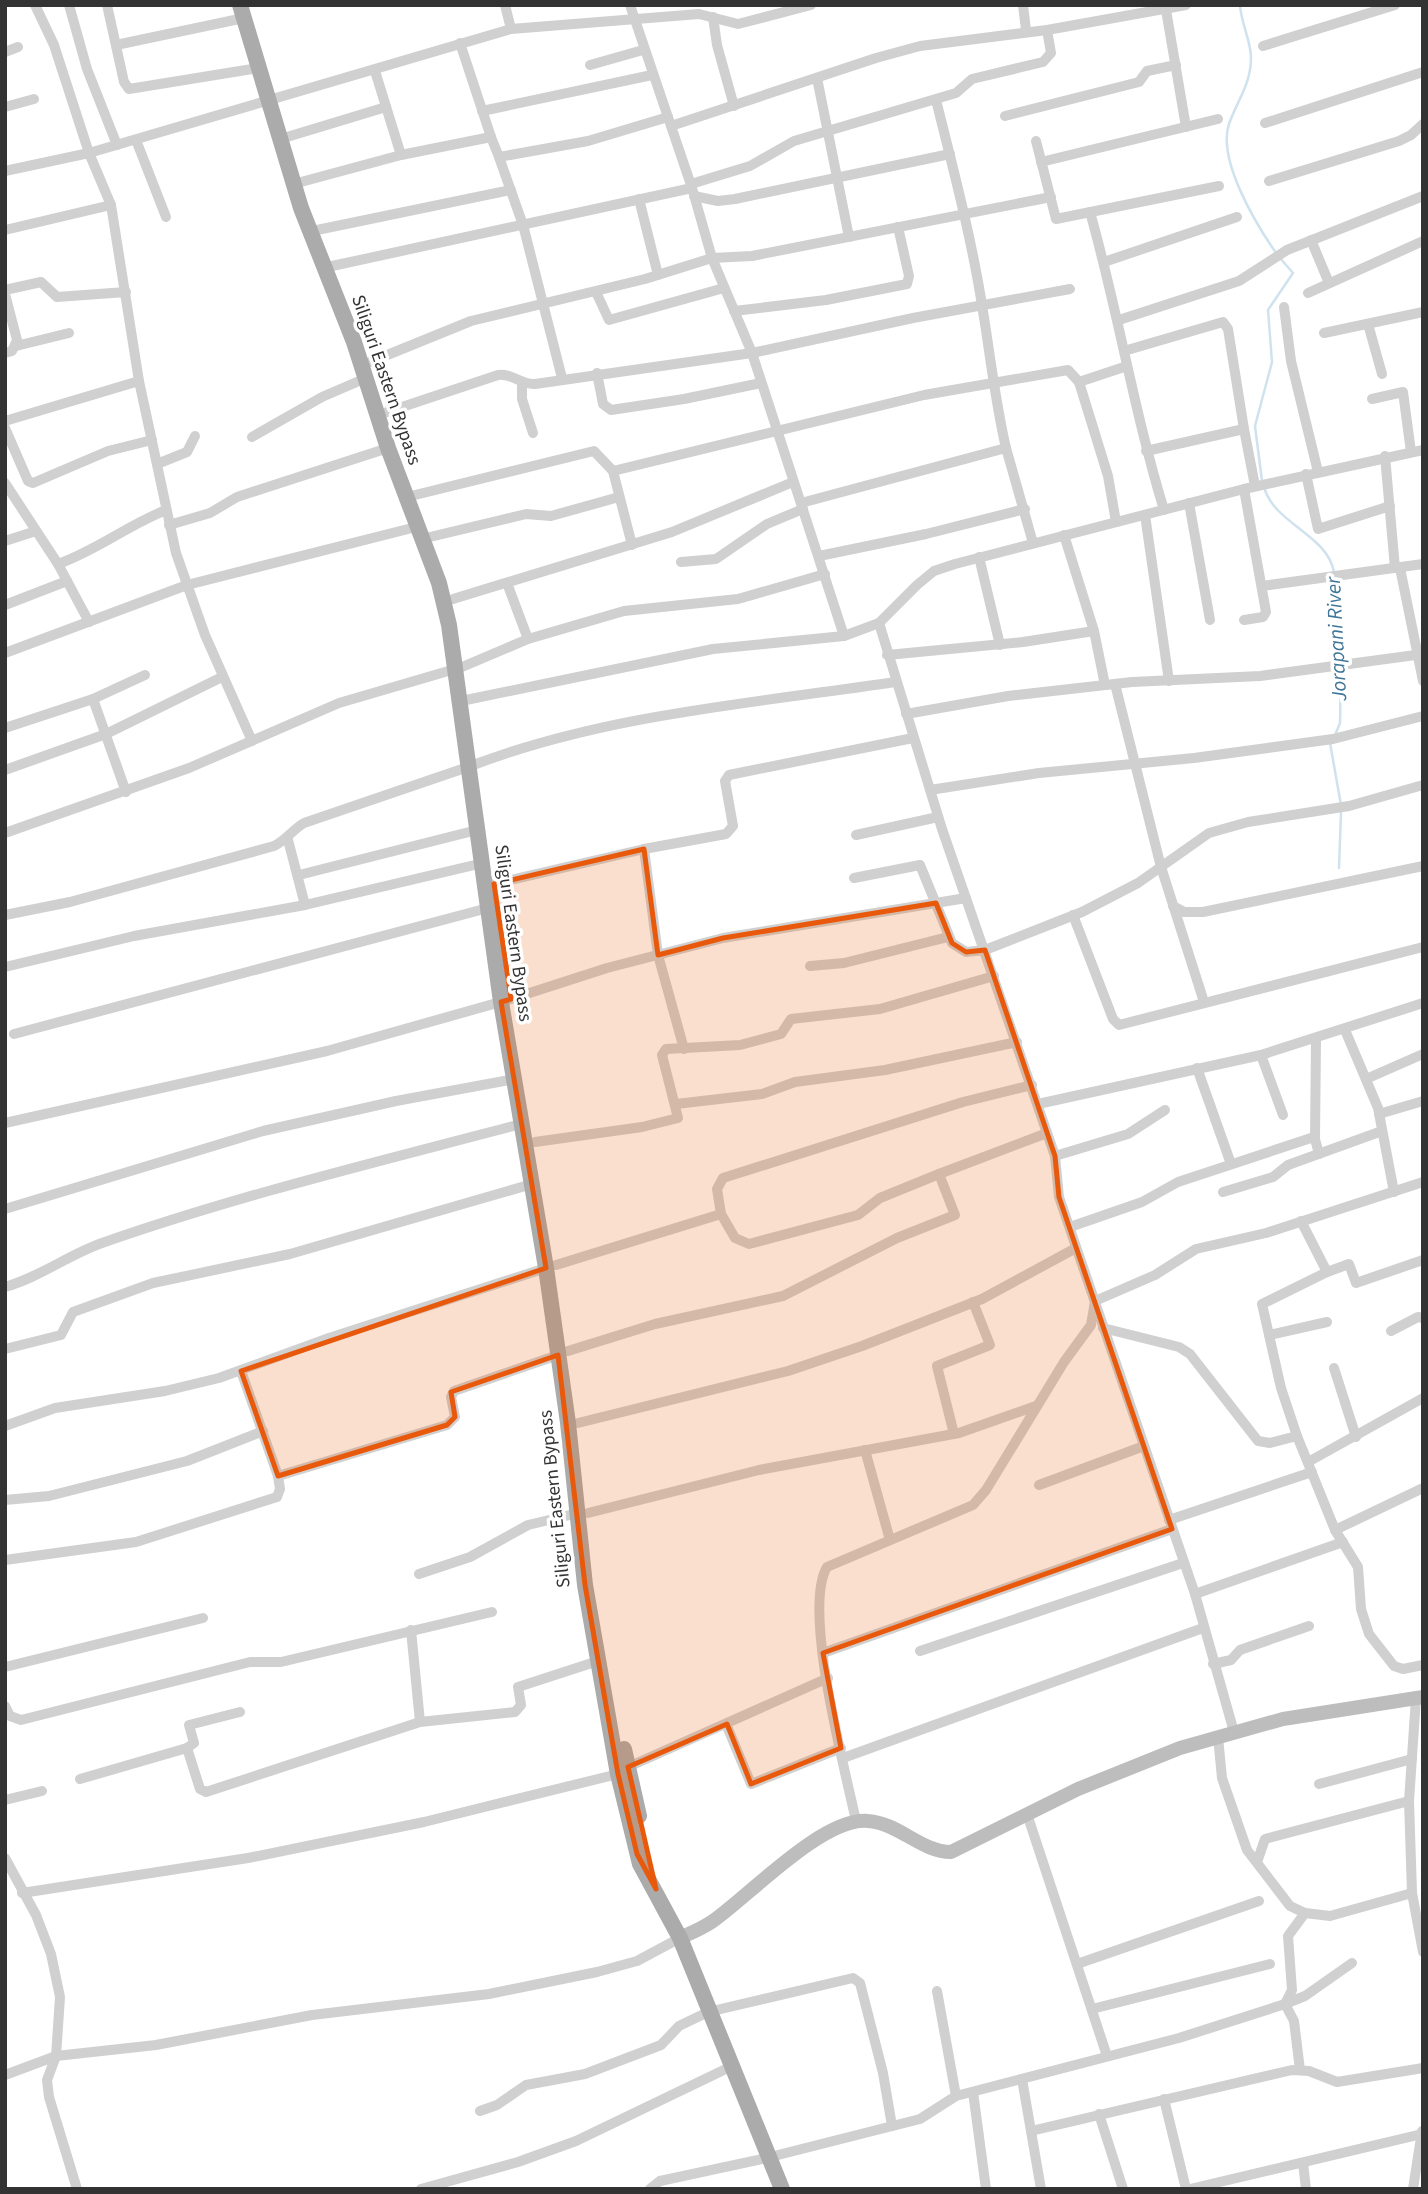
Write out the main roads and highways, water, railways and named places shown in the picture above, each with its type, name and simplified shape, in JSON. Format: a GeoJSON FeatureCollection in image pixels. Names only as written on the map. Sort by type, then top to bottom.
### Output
{"type":"FeatureCollection","features":[{"type":"Feature","properties":{"kind":"main road","name":"Siliguri Eastern Bypass"},"geometry":{"type":"LineString","coordinates":[[245,10],[258,68],[287,137],[300,182],[332,266],[368,370],[388,448],[444,603],[467,700],[477,830],[488,908],[535,1142],[583,1513],[623,1770]]}},
{"type":"Feature","properties":{"kind":"main road","name":"Siliguri Eastern Bypass"},"geometry":{"type":"LineString","coordinates":[[245,10],[316,252],[387,412],[453,599],[458,668],[472,766],[494,884],[515,1079],[532,1184],[551,1267]]}},
{"type":"Feature","properties":{"kind":"main road","name":"Siliguri Eastern Bypass"},"geometry":{"type":"LineString","coordinates":[[563,1353],[578,1423],[585,1585],[598,1661],[623,1770],[656,1889],[680,1938],[730,2067],[792,2189]]}},
{"type":"Feature","properties":{"kind":"main road","name":"Siliguri Eastern Bypass"},"geometry":{"type":"LineString","coordinates":[[719,2040],[738,2064],[761,2107],[782,2189]]}},
{"type":"Feature","properties":{"kind":"waterway","name":"Jorapani River"},"geometry":{"type":"LineString","coordinates":[[1240,5],[1251,52],[1250,67],[1246,84],[1229,124],[1228,155],[1240,191],[1276,253]]}},
{"type":"Feature","properties":{"kind":"waterway","name":"Jorapani River"},"geometry":{"type":"LineString","coordinates":[[1262,481],[1255,426],[1272,362],[1268,310],[1293,273],[1280,258]]}},
{"type":"Feature","properties":{"kind":"waterway","name":"Jorapani River"},"geometry":{"type":"LineString","coordinates":[[1264,487],[1278,511],[1322,548],[1334,572]]}},
{"type":"Feature","properties":{"kind":"waterway","name":"Jorapani River"},"geometry":{"type":"LineString","coordinates":[[1335,578],[1341,662]]}},
{"type":"Feature","properties":{"kind":"waterway","name":"Jorapani River"},"geometry":{"type":"LineString","coordinates":[[1335,735],[1340,723],[1341,669]]}},
{"type":"Feature","properties":{"kind":"waterway","name":"Jorapani River"},"geometry":{"type":"LineString","coordinates":[[1330,743],[1341,805]]}},
{"type":"Feature","properties":{"kind":"waterway","name":"Jorapani River"},"geometry":{"type":"LineString","coordinates":[[1339,868],[1341,812]]}}]}
